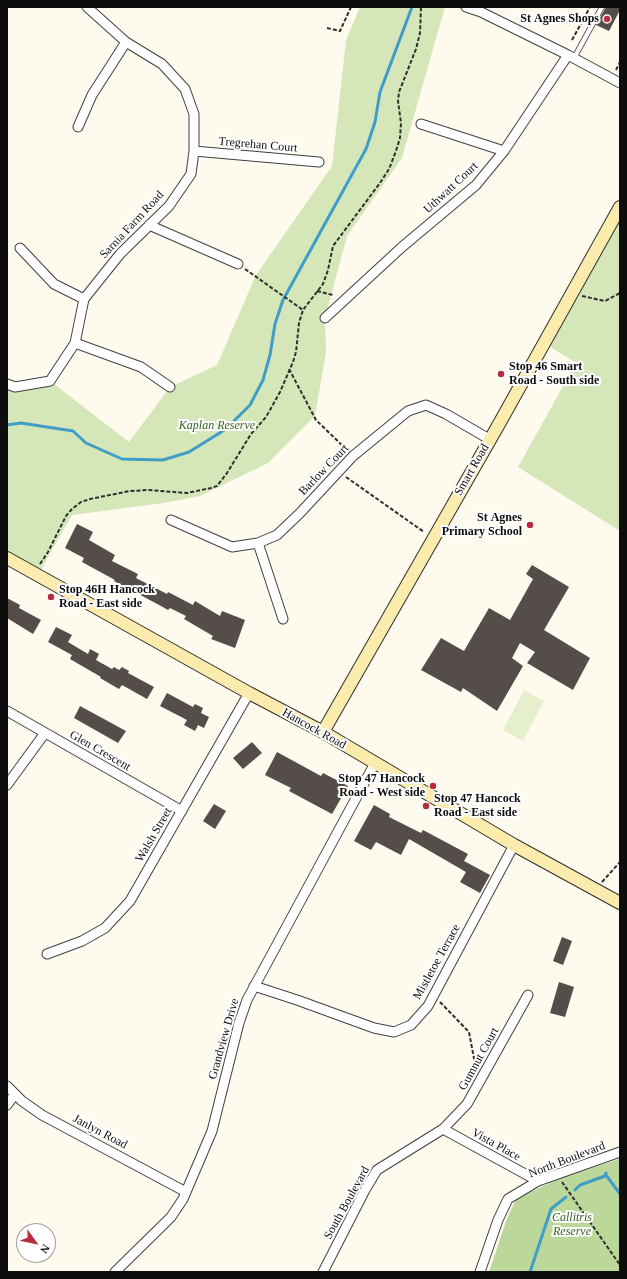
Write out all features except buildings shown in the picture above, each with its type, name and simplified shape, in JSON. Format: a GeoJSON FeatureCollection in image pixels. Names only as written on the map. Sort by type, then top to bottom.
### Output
{"type":"FeatureCollection","features":[{"type":"Feature","properties":{"kind":"main road","name":"Smart Road"},"geometry":{"type":"LineString","coordinates":[[323,732],[620,207]]}},
{"type":"Feature","properties":{"kind":"main road","name":"Hancock Road"},"geometry":{"type":"LineString","coordinates":[[7,558],[249,693],[323,732],[514,845],[595,889],[619,899]]}},
{"type":"Feature","properties":{"kind":"street","name":"Sarnia Farm Road"},"geometry":{"type":"LineString","coordinates":[[7,384],[15,387],[50,381],[74,343],[84,299],[120,254],[169,206],[191,174],[194,151],[194,114],[185,89],[162,64],[126,42],[87,7]]}},
{"type":"Feature","properties":{"kind":"street"},"geometry":{"type":"LineString","coordinates":[[466,7],[482,10],[620,83]]}},
{"type":"Feature","properties":{"kind":"street"},"geometry":{"type":"LineString","coordinates":[[78,127],[92,95],[126,42]]}},
{"type":"Feature","properties":{"kind":"street","name":"Uthwatt Court"},"geometry":{"type":"LineString","coordinates":[[324,318],[402,247],[476,185],[504,151],[571,56]]}},
{"type":"Feature","properties":{"kind":"street"},"geometry":{"type":"LineString","coordinates":[[421,124],[504,151]]}},
{"type":"Feature","properties":{"kind":"street","name":"Tregrehan Court"},"geometry":{"type":"LineString","coordinates":[[194,151],[319,162]]}},
{"type":"Feature","properties":{"kind":"street"},"geometry":{"type":"LineString","coordinates":[[150,225],[238,264]]}},
{"type":"Feature","properties":{"kind":"street"},"geometry":{"type":"LineString","coordinates":[[20,248],[54,284],[84,299]]}},
{"type":"Feature","properties":{"kind":"street"},"geometry":{"type":"LineString","coordinates":[[74,343],[141,367],[170,387]]}},
{"type":"Feature","properties":{"kind":"street","name":"Barlow Court"},"geometry":{"type":"LineString","coordinates":[[171,520],[232,547],[258,543],[277,534],[300,513],[353,456],[408,412],[426,405],[446,414],[489,439]]}},
{"type":"Feature","properties":{"kind":"street"},"geometry":{"type":"LineString","coordinates":[[258,543],[283,619]]}},
{"type":"Feature","properties":{"kind":"street","name":"Walsh Street"},"geometry":{"type":"LineString","coordinates":[[47,954],[82,941],[106,928],[130,901],[249,693]]}},
{"type":"Feature","properties":{"kind":"street","name":"Glen Crescent"},"geometry":{"type":"LineString","coordinates":[[7,711],[182,811]]}},
{"type":"Feature","properties":{"kind":"street"},"geometry":{"type":"LineString","coordinates":[[7,786],[45,733]]}},
{"type":"Feature","properties":{"kind":"street","name":"Grandview Drive"},"geometry":{"type":"LineString","coordinates":[[116,1272],[171,1217],[183,1199],[212,1131],[247,1000],[375,763]]}},
{"type":"Feature","properties":{"kind":"street","name":"Mistletoe Terrace"},"geometry":{"type":"LineString","coordinates":[[254,986],[374,1028],[394,1032],[411,1025],[428,1006],[514,845]]}},
{"type":"Feature","properties":{"kind":"street","name":"Gumnut Court"},"geometry":{"type":"LineString","coordinates":[[443,1129],[467,1104],[528,995]]}},
{"type":"Feature","properties":{"kind":"street","name":"Janlyn Road"},"geometry":{"type":"LineString","coordinates":[[7,1086],[22,1101],[42,1115],[186,1192]]}},
{"type":"Feature","properties":{"kind":"street"},"geometry":{"type":"LineString","coordinates":[[7,1105],[15,1094]]}},
{"type":"Feature","properties":{"kind":"street","name":"Vista Place"},"geometry":{"type":"LineString","coordinates":[[443,1129],[538,1181]]}},
{"type":"Feature","properties":{"kind":"street","name":"South Boulevard"},"geometry":{"type":"LineString","coordinates":[[323,1272],[365,1190],[378,1170],[443,1129]]}},
{"type":"Feature","properties":{"kind":"street","name":"North Boulevard"},"geometry":{"type":"LineString","coordinates":[[480,1272],[498,1220],[508,1200],[538,1181],[620,1152]]}},
{"type":"Feature","properties":{"kind":"lane"},"geometry":{"type":"LineString","coordinates":[[571,56],[602,7]]}},
{"type":"Feature","properties":{"kind":"path"},"geometry":{"type":"LineString","coordinates":[[327,28],[340,31],[350,7]]}},
{"type":"Feature","properties":{"kind":"path"},"geometry":{"type":"LineString","coordinates":[[27,569],[38,567],[43,561],[66,516],[72,508],[81,502],[90,498],[130,491],[148,490],[186,493],[212,488],[216,486],[227,473],[251,434],[266,417],[280,392],[296,352],[299,323],[303,310],[323,284],[328,270],[333,246],[380,183],[396,152],[400,138],[401,123],[398,101],[399,92],[416,49],[420,33],[421,7]]}},
{"type":"Feature","properties":{"kind":"path"},"geometry":{"type":"LineString","coordinates":[[572,40],[590,7]]}},
{"type":"Feature","properties":{"kind":"path"},"geometry":{"type":"LineString","coordinates":[[238,264],[303,310]]}},
{"type":"Feature","properties":{"kind":"path"},"geometry":{"type":"LineString","coordinates":[[317,291],[333,295]]}},
{"type":"Feature","properties":{"kind":"path"},"geometry":{"type":"LineString","coordinates":[[572,293],[591,299],[605,300],[620,293]]}},
{"type":"Feature","properties":{"kind":"path"},"geometry":{"type":"LineString","coordinates":[[289,369],[316,420],[353,456]]}},
{"type":"Feature","properties":{"kind":"path"},"geometry":{"type":"LineString","coordinates":[[338,472],[424,532]]}},
{"type":"Feature","properties":{"kind":"path"},"geometry":{"type":"LineString","coordinates":[[595,889],[620,862]]}},
{"type":"Feature","properties":{"kind":"path"},"geometry":{"type":"LineString","coordinates":[[433,996],[469,1032],[478,1084]]}},
{"type":"Feature","properties":{"kind":"path"},"geometry":{"type":"LineString","coordinates":[[557,1175],[620,1265]]}},
{"type":"Feature","properties":{"kind":"green space","name":"Kaplan Reserve"},"geometry":{"type":"Polygon","coordinates":[[[360,7],[445,7],[402,158],[347,236],[325,318],[326,352],[315,416],[268,463],[200,496],[164,503],[72,515],[38,575],[7,558],[7,384],[50,381],[129,442],[170,387],[217,365],[256,275],[332,166],[346,40],[360,7]]]}},
{"type":"Feature","properties":{"kind":"green space"},"geometry":{"type":"Polygon","coordinates":[[[620,207],[620,531],[518,467],[576,363],[544,343],[620,207]]]}},
{"type":"Feature","properties":{"kind":"green space"},"geometry":{"type":"Polygon","coordinates":[[[524,690],[544,701],[523,741],[503,730],[524,690]]]}},
{"type":"Feature","properties":{"kind":"green space","name":"Callitris Reserve"},"geometry":{"type":"Polygon","coordinates":[[[619,1159],[620,1272],[489,1272],[506,1221],[516,1199],[556,1180],[619,1159]]]}},
{"type":"Feature","properties":{"kind":"waterway"},"geometry":{"type":"LineString","coordinates":[[7,425],[21,423],[73,431],[86,443],[122,459],[163,460],[189,452],[226,429],[250,405],[263,380],[270,355],[275,324],[283,300],[366,149],[375,122],[380,92],[412,7]]}},
{"type":"Feature","properties":{"kind":"waterway"},"geometry":{"type":"LineString","coordinates":[[575,1190],[580,1185],[605,1176],[606,1173]]}},
{"type":"Feature","properties":{"kind":"waterway"},"geometry":{"type":"LineString","coordinates":[[606,1175],[620,1194]]}},
{"type":"Feature","properties":{"kind":"waterway"},"geometry":{"type":"LineString","coordinates":[[530,1272],[551,1209],[566,1197]]}},
{"type":"Feature","properties":{"kind":"place","name":"St Agnes Shops"},"geometry":{"type":"Point","coordinates":[607,19]}},
{"type":"Feature","properties":{"kind":"place","name":"Stop 46 Smart Road - South side"},"geometry":{"type":"Point","coordinates":[501,374]}},
{"type":"Feature","properties":{"kind":"place","name":"St Agnes Primary School"},"geometry":{"type":"Point","coordinates":[530,525]}},
{"type":"Feature","properties":{"kind":"place","name":"Stop 46H Hancock Road - East side"},"geometry":{"type":"Point","coordinates":[51,597]}},
{"type":"Feature","properties":{"kind":"place","name":"Stop 47 Hancock Road - West side"},"geometry":{"type":"Point","coordinates":[433,786]}},
{"type":"Feature","properties":{"kind":"place","name":"Stop 47 Hancock Road - East side"},"geometry":{"type":"Point","coordinates":[426,806]}}]}
